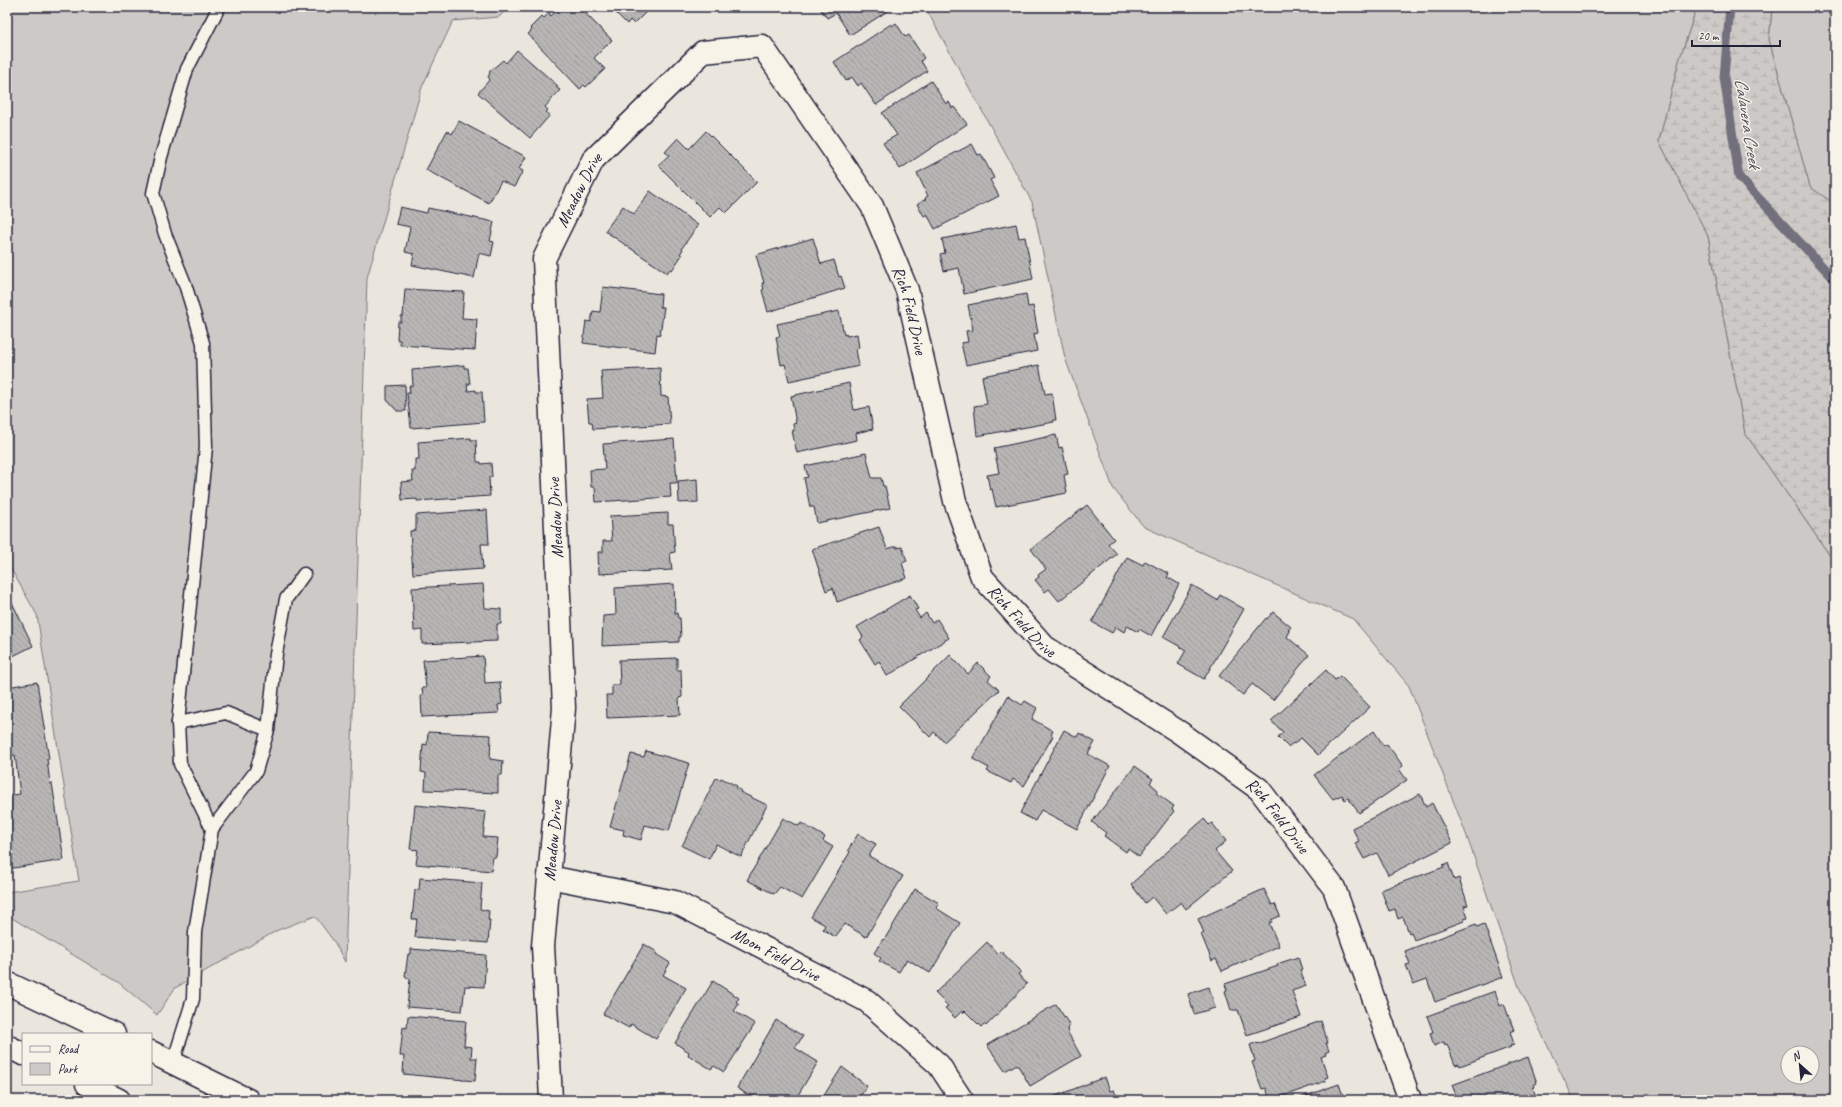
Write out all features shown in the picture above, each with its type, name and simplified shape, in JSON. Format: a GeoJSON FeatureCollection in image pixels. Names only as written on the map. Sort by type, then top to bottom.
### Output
{"type":"FeatureCollection","features":[{"type":"Feature","properties":{"kind":"street","name":"Meadow Drive"},"geometry":{"type":"LineString","coordinates":[[551,1099],[543,946],[564,708],[544,259],[592,160],[703,52],[762,46]]}},
{"type":"Feature","properties":{"kind":"street","name":"Rich Field Drive"},"geometry":{"type":"LineString","coordinates":[[762,46],[872,206],[907,290],[955,500],[982,577],[1045,647],[1179,732],[1260,789],[1334,888],[1410,1100]]}},
{"type":"Feature","properties":{"kind":"street","name":"Moon Field Drive"},"geometry":{"type":"LineString","coordinates":[[549,877],[675,902],[867,1001],[939,1065],[962,1100]]}},
{"type":"Feature","properties":{"kind":"street"},"geometry":{"type":"LineString","coordinates":[[7,983],[112,1033]]}},
{"type":"Feature","properties":{"kind":"street"},"geometry":{"type":"LineString","coordinates":[[7,1046],[22,1054]]}},
{"type":"Feature","properties":{"kind":"street"},"geometry":{"type":"LineString","coordinates":[[152,1052],[248,1100]]}},
{"type":"Feature","properties":{"kind":"street"},"geometry":{"type":"LineString","coordinates":[[89,1085],[119,1100]]}},
{"type":"Feature","properties":{"kind":"lane"},"geometry":{"type":"LineString","coordinates":[[212,829],[180,764],[178,723],[206,448],[203,343],[186,284],[165,234],[154,193],[161,157],[187,69],[219,7]]}},
{"type":"Feature","properties":{"kind":"lane"},"geometry":{"type":"LineString","coordinates":[[173,1063],[193,999],[195,932],[212,829],[256,771],[268,730],[276,654],[286,599],[304,574]]}},
{"type":"Feature","properties":{"kind":"lane"},"geometry":{"type":"LineString","coordinates":[[178,723],[226,713],[268,730]]}},
{"type":"Feature","properties":{"kind":"green space"},"geometry":{"type":"Polygon","coordinates":[[[7,7],[509,7],[499,17],[453,21],[422,87],[367,278],[345,962],[335,943],[315,916],[278,930],[175,988],[157,1015],[118,982],[7,915],[7,892],[79,881],[37,615],[7,562],[7,7]]]}},
{"type":"Feature","properties":{"kind":"green space"},"geometry":{"type":"Polygon","coordinates":[[[925,7],[1697,7],[1679,61],[1659,141],[1708,236],[1745,433],[1835,563],[1835,1100],[1574,1100],[1519,987],[1466,834],[1409,686],[1353,619],[1144,527],[1113,488],[1065,358],[1032,202],[925,7]]]}},
{"type":"Feature","properties":{"kind":"green space"},"geometry":{"type":"Polygon","coordinates":[[[1697,7],[1772,7],[1769,40],[1810,187],[1835,204],[1835,563],[1745,433],[1708,236],[1659,141],[1679,61],[1697,7]]]}},
{"type":"Feature","properties":{"kind":"green space"},"geometry":{"type":"Polygon","coordinates":[[[1772,7],[1835,7],[1835,204],[1810,188],[1769,40],[1772,7]]]}},
{"type":"Feature","properties":{"kind":"building"},"geometry":{"type":"Polygon","coordinates":[[[560,7],[579,7],[612,40],[594,58],[605,69],[586,87],[584,85],[580,89],[528,34],[532,30],[530,28],[542,16],[544,18],[549,13],[551,16],[560,7]]]}},
{"type":"Feature","properties":{"kind":"building"},"geometry":{"type":"Polygon","coordinates":[[[610,7],[651,7],[634,24],[630,20],[627,24],[610,7]]]}},
{"type":"Feature","properties":{"kind":"building"},"geometry":{"type":"Polygon","coordinates":[[[819,7],[894,7],[850,35],[836,13],[827,18],[819,7]]]}},
{"type":"Feature","properties":{"kind":"building"},"geometry":{"type":"Polygon","coordinates":[[[896,23],[905,37],[909,35],[924,58],[921,61],[927,71],[876,105],[861,83],[858,86],[852,77],[846,81],[834,62],[891,24],[892,26],[896,23]]]}},
{"type":"Feature","properties":{"kind":"building"},"geometry":{"type":"Polygon","coordinates":[[[517,50],[558,86],[556,87],[560,90],[545,107],[548,110],[546,112],[550,115],[530,138],[478,93],[490,79],[488,77],[489,72],[503,60],[506,63],[517,50]]]}},
{"type":"Feature","properties":{"kind":"building"},"geometry":{"type":"Polygon","coordinates":[[[931,81],[946,104],[949,102],[952,108],[954,107],[967,124],[900,169],[883,143],[897,135],[882,113],[931,81]]]}},
{"type":"Feature","properties":{"kind":"building"},"geometry":{"type":"Polygon","coordinates":[[[459,121],[526,157],[519,169],[523,171],[514,187],[501,181],[489,203],[426,170],[447,131],[452,134],[459,121]]]}},
{"type":"Feature","properties":{"kind":"building"},"geometry":{"type":"Polygon","coordinates":[[[706,131],[757,182],[726,213],[720,207],[710,217],[658,165],[669,155],[665,152],[678,138],[689,149],[706,131]]]}},
{"type":"Feature","properties":{"kind":"building"},"geometry":{"type":"Polygon","coordinates":[[[972,144],[978,155],[981,154],[994,178],[990,180],[999,196],[935,229],[927,214],[924,216],[917,204],[926,199],[925,198],[928,196],[917,173],[972,144]]]}},
{"type":"Feature","properties":{"kind":"building"},"geometry":{"type":"Polygon","coordinates":[[[650,191],[698,225],[682,248],[683,249],[680,254],[682,255],[672,270],[670,269],[667,273],[605,231],[623,206],[634,214],[650,191]]]}},
{"type":"Feature","properties":{"kind":"building"},"geometry":{"type":"Polygon","coordinates":[[[400,207],[427,213],[428,208],[494,222],[490,241],[494,242],[491,256],[479,253],[474,278],[412,265],[414,254],[405,252],[410,227],[396,224],[400,207]]]}},
{"type":"Feature","properties":{"kind":"building"},"geometry":{"type":"Polygon","coordinates":[[[1016,224],[1019,238],[1025,237],[1033,279],[964,294],[959,268],[944,271],[940,254],[945,253],[942,239],[1016,224]]]}},
{"type":"Feature","properties":{"kind":"building"},"geometry":{"type":"Polygon","coordinates":[[[813,238],[821,264],[834,260],[839,277],[841,276],[845,288],[768,312],[762,290],[764,289],[762,283],[764,283],[756,255],[813,238]]]}},
{"type":"Feature","properties":{"kind":"building"},"geometry":{"type":"Polygon","coordinates":[[[603,287],[661,294],[660,307],[664,307],[660,335],[657,334],[655,352],[583,343],[586,321],[591,322],[593,311],[600,312],[603,287]]]}},
{"type":"Feature","properties":{"kind":"building"},"geometry":{"type":"Polygon","coordinates":[[[405,289],[464,292],[462,318],[477,319],[475,350],[400,345],[400,340],[397,340],[398,322],[401,322],[401,316],[403,316],[405,289]]]}},
{"type":"Feature","properties":{"kind":"building"},"geometry":{"type":"Polygon","coordinates":[[[1026,294],[1028,307],[1033,306],[1038,333],[1034,334],[1037,351],[966,365],[961,343],[968,342],[966,331],[973,330],[968,305],[1026,294]]]}},
{"type":"Feature","properties":{"kind":"building"},"geometry":{"type":"Polygon","coordinates":[[[839,311],[844,335],[846,334],[847,336],[857,334],[859,348],[856,349],[859,366],[789,381],[785,364],[781,365],[776,337],[780,336],[777,324],[839,311]]]}},
{"type":"Feature","properties":{"kind":"building"},"geometry":{"type":"Polygon","coordinates":[[[464,365],[464,368],[468,368],[470,384],[467,384],[468,391],[476,390],[476,392],[482,392],[484,422],[411,428],[407,393],[410,393],[409,386],[413,386],[412,370],[464,365]]]}},
{"type":"Feature","properties":{"kind":"building"},"geometry":{"type":"Polygon","coordinates":[[[1039,365],[1045,394],[1052,393],[1056,420],[1053,420],[1054,422],[977,436],[974,406],[987,404],[982,376],[1039,365]]]}},
{"type":"Feature","properties":{"kind":"building"},"geometry":{"type":"Polygon","coordinates":[[[660,368],[661,396],[668,397],[670,424],[593,429],[592,422],[589,422],[587,399],[603,398],[601,371],[660,368]]]}},
{"type":"Feature","properties":{"kind":"building"},"geometry":{"type":"Polygon","coordinates":[[[849,383],[854,410],[869,407],[873,429],[856,433],[857,440],[797,453],[792,431],[794,431],[793,424],[796,423],[791,396],[849,383]]]}},
{"type":"Feature","properties":{"kind":"building"},"geometry":{"type":"Polygon","coordinates":[[[405,385],[406,411],[397,411],[387,400],[387,386],[405,385]]]}},
{"type":"Feature","properties":{"kind":"building"},"geometry":{"type":"Polygon","coordinates":[[[1056,435],[1059,448],[1062,447],[1068,474],[1064,475],[1067,493],[996,507],[987,475],[999,473],[994,448],[1056,435]]]}},
{"type":"Feature","properties":{"kind":"building"},"geometry":{"type":"Polygon","coordinates":[[[471,438],[471,440],[476,440],[477,462],[481,462],[481,464],[491,463],[492,477],[489,477],[490,496],[417,501],[417,499],[402,500],[401,482],[413,481],[412,471],[415,471],[415,459],[419,459],[418,442],[471,438]]]}},
{"type":"Feature","properties":{"kind":"building"},"geometry":{"type":"Polygon","coordinates":[[[674,439],[677,483],[670,483],[671,497],[596,502],[595,487],[591,487],[590,470],[605,469],[603,444],[674,439]]]}},
{"type":"Feature","properties":{"kind":"building"},"geometry":{"type":"Polygon","coordinates":[[[866,453],[872,478],[881,478],[883,486],[885,486],[890,508],[817,523],[814,507],[810,507],[804,478],[808,477],[805,466],[866,453]]]}},
{"type":"Feature","properties":{"kind":"building"},"geometry":{"type":"Polygon","coordinates":[[[697,479],[698,502],[679,503],[678,481],[697,479]]]}},
{"type":"Feature","properties":{"kind":"building"},"geometry":{"type":"Polygon","coordinates":[[[1087,505],[1114,539],[1108,544],[1117,554],[1059,601],[1049,589],[1045,592],[1035,580],[1039,577],[1038,575],[1046,569],[1031,549],[1087,505]]]}},
{"type":"Feature","properties":{"kind":"building"},"geometry":{"type":"Polygon","coordinates":[[[487,510],[489,544],[481,544],[483,569],[413,574],[410,531],[416,530],[416,515],[487,510]]]}},
{"type":"Feature","properties":{"kind":"building"},"geometry":{"type":"Polygon","coordinates":[[[668,513],[668,524],[673,524],[675,552],[670,553],[672,570],[599,574],[598,552],[603,552],[603,541],[612,541],[610,516],[668,513]]]}},
{"type":"Feature","properties":{"kind":"building"},"geometry":{"type":"Polygon","coordinates":[[[879,527],[887,549],[897,546],[897,548],[902,547],[907,561],[902,563],[907,578],[837,602],[833,588],[826,591],[812,549],[879,527]]]}},
{"type":"Feature","properties":{"kind":"building"},"geometry":{"type":"Polygon","coordinates":[[[1127,557],[1143,565],[1145,561],[1169,574],[1167,577],[1179,584],[1151,636],[1139,629],[1138,632],[1127,626],[1124,632],[1116,627],[1112,633],[1092,622],[1127,557]]]}},
{"type":"Feature","properties":{"kind":"building"},"geometry":{"type":"Polygon","coordinates":[[[483,584],[485,608],[501,609],[501,624],[497,624],[497,641],[422,644],[422,630],[414,631],[412,588],[483,584]]]}},
{"type":"Feature","properties":{"kind":"building"},"geometry":{"type":"Polygon","coordinates":[[[674,584],[675,613],[677,613],[678,618],[680,618],[681,637],[679,637],[679,642],[602,646],[603,616],[616,615],[615,588],[674,584]]]}},
{"type":"Feature","properties":{"kind":"building"},"geometry":{"type":"Polygon","coordinates":[[[1192,585],[1217,600],[1220,595],[1244,609],[1204,679],[1178,664],[1186,650],[1163,637],[1192,585]]]}},
{"type":"Feature","properties":{"kind":"building"},"geometry":{"type":"Polygon","coordinates":[[[7,592],[33,646],[7,659],[7,592]]]}},
{"type":"Feature","properties":{"kind":"building"},"geometry":{"type":"Polygon","coordinates":[[[910,595],[918,609],[915,610],[920,618],[926,613],[932,623],[937,619],[949,638],[887,676],[879,661],[875,664],[860,640],[863,637],[857,627],[910,595]]]}},
{"type":"Feature","properties":{"kind":"building"},"geometry":{"type":"Polygon","coordinates":[[[1273,612],[1291,627],[1288,630],[1290,631],[1287,637],[1309,655],[1273,700],[1252,684],[1243,695],[1219,676],[1266,618],[1267,619],[1273,612]]]}},
{"type":"Feature","properties":{"kind":"building"},"geometry":{"type":"Polygon","coordinates":[[[950,655],[968,674],[978,663],[991,676],[988,680],[999,690],[944,742],[934,732],[930,737],[899,706],[950,655]]]}},
{"type":"Feature","properties":{"kind":"building"},"geometry":{"type":"Polygon","coordinates":[[[483,656],[485,683],[500,682],[502,704],[498,705],[499,713],[422,717],[421,695],[423,695],[422,688],[426,688],[423,660],[483,656]]]}},
{"type":"Feature","properties":{"kind":"building"},"geometry":{"type":"Polygon","coordinates":[[[677,658],[677,670],[681,670],[682,697],[679,698],[680,715],[607,718],[606,695],[612,695],[612,685],[620,685],[619,660],[677,658]]]}},
{"type":"Feature","properties":{"kind":"building"},"geometry":{"type":"Polygon","coordinates":[[[1326,670],[1335,680],[1340,676],[1370,707],[1318,755],[1301,738],[1288,747],[1278,737],[1283,732],[1271,721],[1326,670]]]}},
{"type":"Feature","properties":{"kind":"building"},"geometry":{"type":"Polygon","coordinates":[[[37,682],[49,759],[47,759],[50,784],[52,783],[64,860],[7,869],[7,796],[20,794],[15,755],[7,756],[7,687],[37,682]]]}},
{"type":"Feature","properties":{"kind":"building"},"geometry":{"type":"Polygon","coordinates":[[[1008,696],[1022,705],[1025,701],[1037,708],[1032,719],[1053,731],[1051,735],[1053,736],[1024,786],[1013,779],[1011,783],[987,771],[989,768],[973,759],[1008,696]]]}},
{"type":"Feature","properties":{"kind":"building"},"geometry":{"type":"Polygon","coordinates":[[[1064,730],[1077,737],[1079,733],[1095,742],[1088,754],[1110,766],[1077,829],[1041,810],[1035,821],[1020,813],[1064,730]]]}},
{"type":"Feature","properties":{"kind":"building"},"geometry":{"type":"Polygon","coordinates":[[[1374,731],[1384,746],[1387,744],[1403,766],[1399,769],[1407,780],[1359,813],[1348,798],[1345,800],[1342,795],[1333,799],[1314,775],[1374,731]]]}},
{"type":"Feature","properties":{"kind":"building"},"geometry":{"type":"Polygon","coordinates":[[[428,732],[491,735],[490,759],[503,761],[502,775],[498,775],[498,793],[425,790],[426,773],[421,772],[423,744],[427,745],[428,732]]]}},
{"type":"Feature","properties":{"kind":"building"},"geometry":{"type":"Polygon","coordinates":[[[646,751],[689,763],[669,831],[645,825],[641,840],[623,835],[624,830],[610,827],[631,754],[644,757],[646,751]]]}},
{"type":"Feature","properties":{"kind":"building"},"geometry":{"type":"Polygon","coordinates":[[[1135,766],[1153,779],[1150,783],[1158,790],[1156,793],[1174,806],[1172,809],[1174,811],[1139,857],[1128,849],[1126,852],[1104,836],[1106,833],[1092,822],[1135,766]]]}},
{"type":"Feature","properties":{"kind":"building"},"geometry":{"type":"Polygon","coordinates":[[[716,778],[720,780],[721,778],[737,786],[736,788],[741,790],[740,792],[767,805],[741,857],[716,844],[709,859],[682,846],[716,778]]]}},
{"type":"Feature","properties":{"kind":"building"},"geometry":{"type":"Polygon","coordinates":[[[1420,794],[1426,807],[1432,803],[1452,843],[1388,875],[1377,853],[1364,859],[1355,843],[1359,841],[1352,828],[1420,794]]]}},
{"type":"Feature","properties":{"kind":"building"},"geometry":{"type":"Polygon","coordinates":[[[415,805],[486,812],[483,837],[498,838],[496,857],[493,857],[491,871],[416,864],[418,850],[410,849],[415,805]]]}},
{"type":"Feature","properties":{"kind":"building"},"geometry":{"type":"Polygon","coordinates":[[[783,818],[799,826],[801,823],[825,837],[823,841],[833,847],[802,899],[780,887],[774,894],[747,880],[783,818]]]}},
{"type":"Feature","properties":{"kind":"building"},"geometry":{"type":"Polygon","coordinates":[[[1204,819],[1209,825],[1212,823],[1226,841],[1215,851],[1232,871],[1186,909],[1181,902],[1166,914],[1152,897],[1145,903],[1131,884],[1204,819]]]}},
{"type":"Feature","properties":{"kind":"building"},"geometry":{"type":"Polygon","coordinates":[[[858,834],[876,844],[869,856],[903,876],[866,937],[845,924],[835,937],[823,929],[825,925],[811,917],[850,852],[848,850],[858,834]]]}},
{"type":"Feature","properties":{"kind":"building"},"geometry":{"type":"Polygon","coordinates":[[[1448,863],[1454,880],[1459,878],[1468,905],[1464,906],[1468,918],[1464,919],[1464,921],[1414,940],[1411,932],[1409,933],[1403,917],[1398,919],[1395,909],[1389,911],[1381,890],[1444,867],[1443,865],[1448,863]]]}},
{"type":"Feature","properties":{"kind":"building"},"geometry":{"type":"Polygon","coordinates":[[[420,878],[482,883],[480,909],[489,911],[488,920],[490,920],[488,943],[415,937],[417,919],[412,919],[415,890],[419,890],[420,878]]]}},
{"type":"Feature","properties":{"kind":"building"},"geometry":{"type":"Polygon","coordinates":[[[915,889],[939,903],[936,908],[960,923],[930,973],[907,959],[899,972],[879,961],[881,958],[874,953],[883,939],[884,940],[915,889]]]}},
{"type":"Feature","properties":{"kind":"building"},"geometry":{"type":"Polygon","coordinates":[[[1264,889],[1272,905],[1275,904],[1280,916],[1271,920],[1272,922],[1269,923],[1279,946],[1222,971],[1216,959],[1212,961],[1201,934],[1204,933],[1198,919],[1264,889]]]}},
{"type":"Feature","properties":{"kind":"building"},"geometry":{"type":"Polygon","coordinates":[[[1476,924],[1477,927],[1484,924],[1503,977],[1435,1002],[1427,979],[1413,984],[1406,965],[1410,964],[1405,951],[1476,924]]]}},
{"type":"Feature","properties":{"kind":"building"},"geometry":{"type":"Polygon","coordinates":[[[987,942],[998,954],[1001,951],[1021,972],[1018,974],[1027,984],[986,1026],[984,1024],[981,1027],[965,1011],[963,1013],[962,1011],[955,1018],[945,1008],[948,1006],[935,993],[987,942]]]}},
{"type":"Feature","properties":{"kind":"building"},"geometry":{"type":"Polygon","coordinates":[[[644,944],[657,952],[656,954],[670,963],[663,975],[686,988],[656,1039],[631,1024],[629,1028],[603,1014],[644,944]]]}},
{"type":"Feature","properties":{"kind":"building"},"geometry":{"type":"Polygon","coordinates":[[[411,949],[486,955],[484,987],[465,986],[462,1011],[407,1007],[410,979],[405,976],[408,954],[411,954],[411,949]]]}},
{"type":"Feature","properties":{"kind":"building"},"geometry":{"type":"Polygon","coordinates":[[[1298,957],[1302,970],[1300,970],[1306,986],[1292,991],[1301,1017],[1247,1035],[1238,1010],[1231,1010],[1225,991],[1227,990],[1225,984],[1278,966],[1277,964],[1298,957]]]}},
{"type":"Feature","properties":{"kind":"building"},"geometry":{"type":"Polygon","coordinates":[[[713,981],[739,998],[736,1002],[739,1004],[734,1011],[755,1024],[724,1072],[714,1066],[711,1069],[688,1055],[689,1052],[675,1043],[713,981]]]}},
{"type":"Feature","properties":{"kind":"building"},"geometry":{"type":"Polygon","coordinates":[[[1209,987],[1215,1008],[1194,1014],[1188,994],[1209,987]]]}},
{"type":"Feature","properties":{"kind":"building"},"geometry":{"type":"Polygon","coordinates":[[[1495,991],[1500,1006],[1504,1004],[1514,1030],[1510,1032],[1514,1044],[1510,1045],[1511,1047],[1460,1066],[1459,1064],[1455,1065],[1447,1044],[1445,1045],[1444,1042],[1434,1046],[1430,1033],[1433,1032],[1427,1016],[1495,991]]]}},
{"type":"Feature","properties":{"kind":"building"},"geometry":{"type":"Polygon","coordinates":[[[1056,1004],[1070,1026],[1067,1028],[1067,1031],[1081,1056],[1030,1086],[1017,1064],[1005,1071],[987,1045],[1056,1004]]]}},
{"type":"Feature","properties":{"kind":"building"},"geometry":{"type":"Polygon","coordinates":[[[408,1016],[466,1021],[464,1046],[472,1047],[471,1058],[477,1058],[475,1081],[403,1074],[404,1056],[400,1056],[403,1027],[407,1028],[408,1016]]]}},
{"type":"Feature","properties":{"kind":"building"},"geometry":{"type":"Polygon","coordinates":[[[776,1020],[803,1036],[795,1048],[818,1062],[795,1100],[768,1100],[765,1098],[764,1100],[756,1100],[737,1088],[776,1020]]]}},
{"type":"Feature","properties":{"kind":"building"},"geometry":{"type":"Polygon","coordinates":[[[1321,1021],[1329,1051],[1325,1053],[1326,1055],[1321,1057],[1328,1077],[1325,1078],[1326,1081],[1275,1099],[1270,1099],[1266,1088],[1262,1089],[1252,1062],[1255,1061],[1250,1045],[1257,1042],[1257,1044],[1321,1021]]]}},
{"type":"Feature","properties":{"kind":"building"},"geometry":{"type":"Polygon","coordinates":[[[1528,1057],[1537,1083],[1533,1088],[1537,1100],[1460,1100],[1458,1095],[1456,1095],[1452,1085],[1528,1057]]]}},
{"type":"Feature","properties":{"kind":"building"},"geometry":{"type":"Polygon","coordinates":[[[842,1067],[867,1086],[859,1098],[863,1100],[821,1100],[842,1067]]]}},
{"type":"Feature","properties":{"kind":"building"},"geometry":{"type":"Polygon","coordinates":[[[1105,1077],[1110,1091],[1114,1090],[1118,1100],[1045,1100],[1105,1077]]]}},
{"type":"Feature","properties":{"kind":"building"},"geometry":{"type":"Polygon","coordinates":[[[1339,1084],[1344,1099],[1350,1097],[1351,1100],[1294,1100],[1339,1084]]]}},
{"type":"Feature","properties":{"kind":"waterway","name":"Calavera Creek"},"geometry":{"type":"LineString","coordinates":[[1730,7],[1724,77],[1739,177],[1835,280]]}}]}
